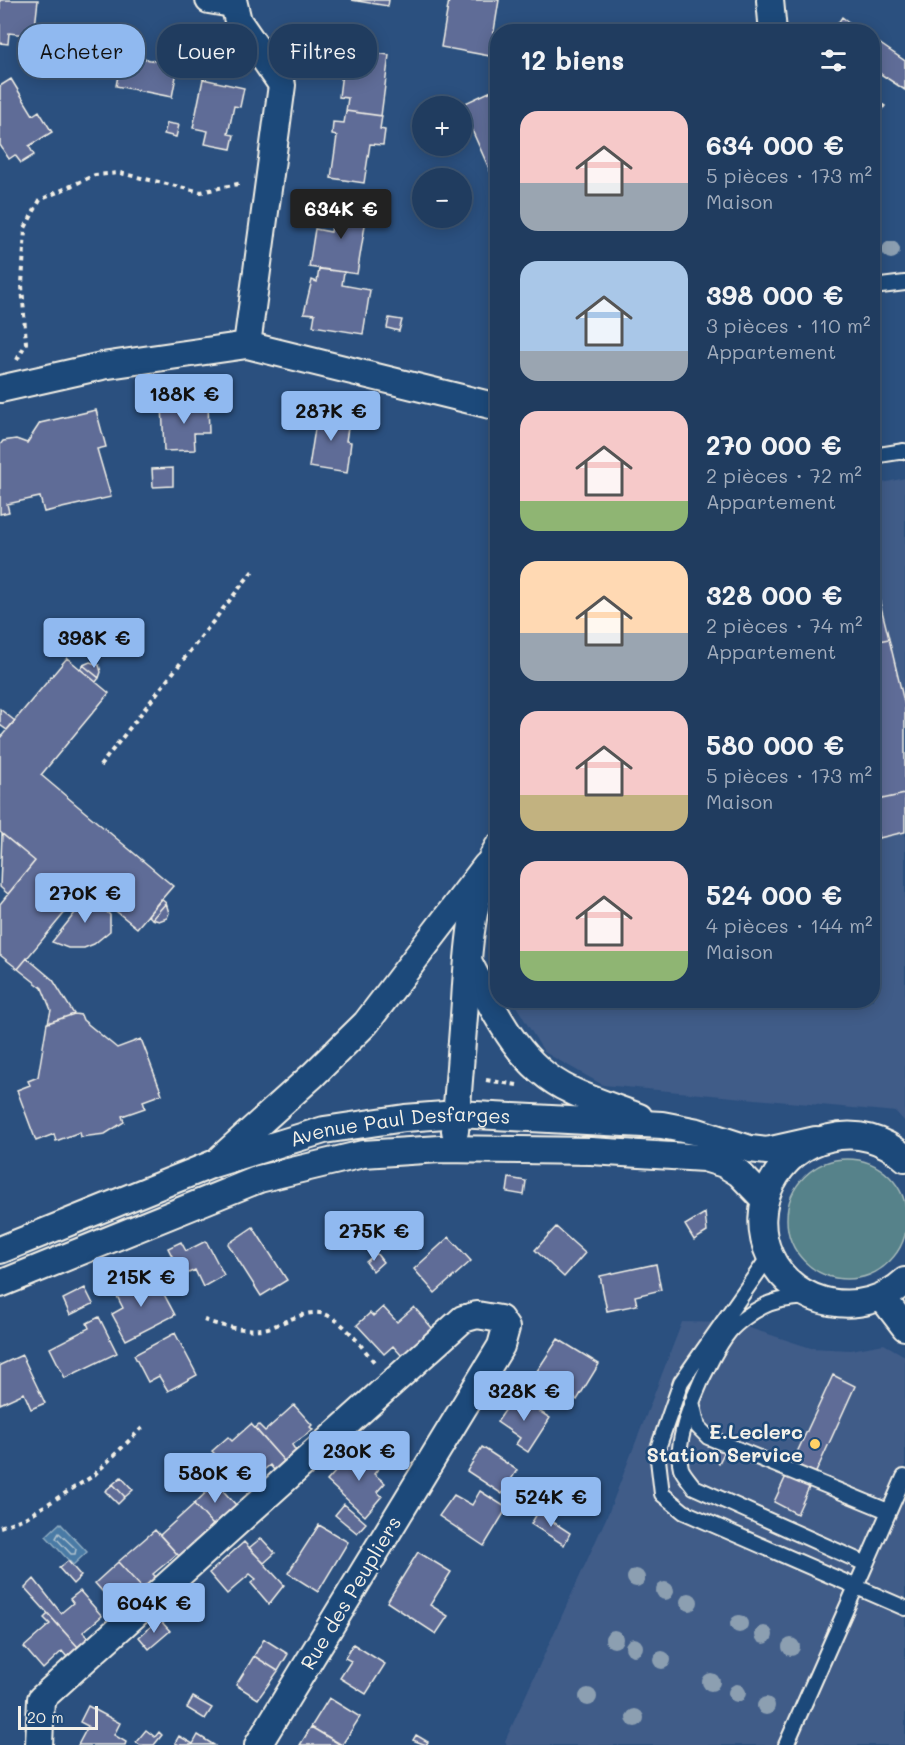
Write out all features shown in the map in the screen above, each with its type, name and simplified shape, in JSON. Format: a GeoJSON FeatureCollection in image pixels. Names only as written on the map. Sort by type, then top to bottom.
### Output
{"type":"FeatureCollection","features":[{"type":"Feature","properties":{"kind":"street"},"geometry":{"type":"LineString","coordinates":[[765,1],[771,24]]}},
{"type":"Feature","properties":{"kind":"street"},"geometry":{"type":"LineString","coordinates":[[225,2],[282,85],[247,345]]}},
{"type":"Feature","properties":{"kind":"street"},"geometry":{"type":"LineString","coordinates":[[4,388],[102,366],[247,345],[490,405]]}},
{"type":"Feature","properties":{"kind":"street"},"geometry":{"type":"LineString","coordinates":[[213,1164],[313,1075],[366,1023],[490,860]]}},
{"type":"Feature","properties":{"kind":"street"},"geometry":{"type":"LineString","coordinates":[[454,1149],[468,961],[474,915],[490,863]]}},
{"type":"Feature","properties":{"kind":"street"},"geometry":{"type":"LineString","coordinates":[[468,961],[490,1001]]}},
{"type":"Feature","properties":{"kind":"street"},"geometry":{"type":"LineString","coordinates":[[494,1008],[513,1042],[546,1077],[569,1090],[662,1125]]}},
{"type":"Feature","properties":{"kind":"street","name":"Avenue Paul Desfarges"},"geometry":{"type":"LineString","coordinates":[[0,1250],[213,1164],[324,1130],[456,1114],[662,1125],[698,1132],[750,1149],[767,1151],[842,1135],[869,1137],[904,1155]]}},
{"type":"Feature","properties":{"kind":"street"},"geometry":{"type":"LineString","coordinates":[[816,1140],[787,1161],[775,1175],[765,1200],[763,1227],[770,1256],[786,1280],[810,1296],[838,1305],[867,1303],[894,1292],[905,1281]]}},
{"type":"Feature","properties":{"kind":"street","name":"Avenue Paul Desfarges"},"geometry":{"type":"LineString","coordinates":[[0,1284],[259,1179],[297,1168],[363,1154],[454,1149],[591,1151],[704,1158],[724,1164],[739,1173],[765,1200]]}},
{"type":"Feature","properties":{"kind":"street"},"geometry":{"type":"LineString","coordinates":[[882,1297],[905,1327]]}},
{"type":"Feature","properties":{"kind":"street","name":"Rue des Peupliers"},"geometry":{"type":"LineString","coordinates":[[39,1745],[40,1700],[463,1319],[489,1316],[500,1319],[506,1328],[501,1346],[258,1745]]}},
{"type":"Feature","properties":{"kind":"lane"},"geometry":{"type":"LineString","coordinates":[[880,286],[905,283]]}},
{"type":"Feature","properties":{"kind":"lane"},"geometry":{"type":"LineString","coordinates":[[880,455],[904,451]]}},
{"type":"Feature","properties":{"kind":"lane"},"geometry":{"type":"LineString","coordinates":[[770,1256],[681,1382],[657,1451],[662,1494],[684,1512],[905,1608]]}},
{"type":"Feature","properties":{"kind":"lane"},"geometry":{"type":"LineString","coordinates":[[810,1296],[776,1300],[761,1307],[730,1330],[711,1360],[692,1401],[680,1444],[681,1468],[694,1487],[866,1564]]}},
{"type":"Feature","properties":{"kind":"lane"},"geometry":{"type":"LineString","coordinates":[[692,1401],[698,1427],[708,1437],[888,1511]]}},
{"type":"Feature","properties":{"kind":"lane"},"geometry":{"type":"LineString","coordinates":[[786,1745],[904,1477]]}},
{"type":"Feature","properties":{"kind":"path"},"geometry":{"type":"LineString","coordinates":[[4,388],[26,343],[22,285],[25,228],[40,200],[95,175],[120,173],[201,192],[233,187],[270,171]]}},
{"type":"Feature","properties":{"kind":"path"},"geometry":{"type":"LineString","coordinates":[[100,766],[255,568]]}},
{"type":"Feature","properties":{"kind":"path"},"geometry":{"type":"LineString","coordinates":[[204,1320],[226,1328],[267,1328],[304,1315],[325,1314],[342,1326],[392,1382]]}},
{"type":"Feature","properties":{"kind":"path"},"geometry":{"type":"LineString","coordinates":[[0,1527],[25,1518],[93,1476],[143,1427]]}},
{"type":"Feature","properties":{"kind":"shaded area"},"geometry":{"type":"Polygon","coordinates":[[[905,478],[905,1122],[896,1112],[603,1085],[544,1052],[517,1008],[880,1008],[880,483],[905,478]]]}},
{"type":"Feature","properties":{"kind":"shaded area"},"geometry":{"type":"Polygon","coordinates":[[[682,1322],[734,1323],[811,1348],[851,1350],[884,1344],[905,1356],[905,1745],[507,1745],[505,1741],[608,1514],[682,1322]]]}},
{"type":"Feature","properties":{"kind":"green space"},"geometry":{"type":"Polygon","coordinates":[[[847,1159],[870,1163],[890,1176],[903,1196],[906,1207],[906,1231],[903,1242],[890,1262],[870,1275],[847,1279],[824,1275],[804,1262],[791,1242],[787,1219],[791,1196],[804,1176],[824,1163],[847,1159]]]}},
{"type":"Feature","properties":{"kind":"water"},"geometry":{"type":"Polygon","coordinates":[[[60,1523],[87,1552],[73,1565],[46,1536],[60,1523]]]}},
{"type":"Feature","properties":{"kind":"building"},"geometry":{"type":"Polygon","coordinates":[[[0,0],[38,0],[35,24],[18,24],[18,34],[9,33],[8,44],[0,43],[0,0]]]}},
{"type":"Feature","properties":{"kind":"building"},"geometry":{"type":"Polygon","coordinates":[[[351,0],[389,0],[388,6],[351,0]]]}},
{"type":"Feature","properties":{"kind":"building"},"geometry":{"type":"Polygon","coordinates":[[[449,0],[499,0],[495,24],[490,24],[490,56],[441,47],[449,0]]]}},
{"type":"Feature","properties":{"kind":"building"},"geometry":{"type":"Polygon","coordinates":[[[842,17],[851,24],[837,24],[842,17]]]}},
{"type":"Feature","properties":{"kind":"building"},"geometry":{"type":"Polygon","coordinates":[[[880,44],[905,61],[905,90],[880,74],[880,44]]]}},
{"type":"Feature","properties":{"kind":"building"},"geometry":{"type":"Polygon","coordinates":[[[377,53],[389,55],[381,116],[346,111],[348,98],[339,97],[341,78],[377,78],[377,53]]]}},
{"type":"Feature","properties":{"kind":"building"},"geometry":{"type":"Polygon","coordinates":[[[145,59],[157,62],[157,78],[176,78],[172,97],[116,86],[118,78],[145,78],[145,59]]]}},
{"type":"Feature","properties":{"kind":"building"},"geometry":{"type":"Polygon","coordinates":[[[11,79],[33,115],[39,111],[52,132],[29,146],[34,155],[21,163],[15,155],[9,159],[0,145],[0,86],[11,79]]]}},
{"type":"Feature","properties":{"kind":"building"},"geometry":{"type":"Polygon","coordinates":[[[203,79],[244,88],[240,107],[234,106],[228,134],[234,135],[231,149],[205,144],[208,131],[193,128],[203,79]]]}},
{"type":"Feature","properties":{"kind":"building"},"geometry":{"type":"Polygon","coordinates":[[[490,92],[490,171],[472,130],[472,100],[490,92]]]}},
{"type":"Feature","properties":{"kind":"building"},"geometry":{"type":"Polygon","coordinates":[[[880,103],[885,106],[880,114],[880,103]]]}},
{"type":"Feature","properties":{"kind":"building"},"geometry":{"type":"Polygon","coordinates":[[[346,111],[382,116],[380,129],[385,130],[383,145],[370,144],[364,183],[331,178],[337,136],[332,135],[333,122],[344,123],[346,111]]]}},
{"type":"Feature","properties":{"kind":"building"},"geometry":{"type":"Polygon","coordinates":[[[167,123],[179,125],[176,137],[164,134],[167,123]]]}},
{"type":"Feature","properties":{"kind":"building"},"geometry":{"type":"Polygon","coordinates":[[[335,202],[368,207],[357,274],[309,267],[315,229],[331,232],[335,202]]]}},
{"type":"Feature","properties":{"kind":"building"},"geometry":{"type":"Polygon","coordinates":[[[319,269],[344,272],[342,285],[370,290],[363,334],[313,326],[315,314],[304,313],[312,280],[317,282],[319,269]]]}},
{"type":"Feature","properties":{"kind":"building"},"geometry":{"type":"Polygon","coordinates":[[[389,318],[402,320],[399,331],[387,328],[389,318]]]}},
{"type":"Feature","properties":{"kind":"building"},"geometry":{"type":"Polygon","coordinates":[[[208,402],[209,433],[194,433],[195,450],[164,451],[162,404],[208,402]]]}},
{"type":"Feature","properties":{"kind":"building"},"geometry":{"type":"Polygon","coordinates":[[[96,410],[106,447],[97,449],[111,497],[44,512],[40,497],[7,504],[9,512],[0,514],[0,445],[3,441],[16,439],[27,443],[40,423],[96,410]]]}},
{"type":"Feature","properties":{"kind":"building"},"geometry":{"type":"Polygon","coordinates":[[[318,410],[350,415],[346,441],[351,442],[347,473],[309,467],[318,410]]]}},
{"type":"Feature","properties":{"kind":"building"},"geometry":{"type":"Polygon","coordinates":[[[173,468],[173,486],[153,487],[152,469],[173,468]]]}},
{"type":"Feature","properties":{"kind":"building"},"geometry":{"type":"Polygon","coordinates":[[[880,603],[889,639],[880,641],[880,603]]]}},
{"type":"Feature","properties":{"kind":"building"},"geometry":{"type":"Polygon","coordinates":[[[889,639],[905,706],[905,794],[880,799],[880,641],[889,639]]]}},
{"type":"Feature","properties":{"kind":"building"},"geometry":{"type":"Polygon","coordinates":[[[67,658],[109,693],[41,775],[173,886],[137,928],[86,887],[18,969],[0,955],[0,904],[35,861],[0,832],[0,738],[67,658]]]}},
{"type":"Feature","properties":{"kind":"building"},"geometry":{"type":"Polygon","coordinates":[[[90,662],[99,665],[101,672],[99,678],[83,665],[90,662]]]}},
{"type":"Feature","properties":{"kind":"building"},"geometry":{"type":"Polygon","coordinates":[[[83,665],[99,678],[96,682],[80,669],[83,665]]]}},
{"type":"Feature","properties":{"kind":"building"},"geometry":{"type":"Polygon","coordinates":[[[0,709],[15,721],[7,730],[0,725],[0,709]]]}},
{"type":"Feature","properties":{"kind":"building"},"geometry":{"type":"Polygon","coordinates":[[[905,794],[905,832],[880,838],[880,799],[905,794]]]}},
{"type":"Feature","properties":{"kind":"building"},"geometry":{"type":"Polygon","coordinates":[[[2,834],[35,861],[8,894],[0,887],[2,834]]]}},
{"type":"Feature","properties":{"kind":"building"},"geometry":{"type":"Polygon","coordinates":[[[86,887],[94,893],[94,900],[110,915],[110,931],[94,944],[84,948],[68,948],[52,942],[79,908],[75,900],[86,887]]]}},
{"type":"Feature","properties":{"kind":"building"},"geometry":{"type":"Polygon","coordinates":[[[161,899],[166,903],[152,919],[148,915],[161,899]]]}},
{"type":"Feature","properties":{"kind":"building"},"geometry":{"type":"Polygon","coordinates":[[[166,903],[169,913],[167,918],[159,921],[152,919],[166,903]]]}},
{"type":"Feature","properties":{"kind":"building"},"geometry":{"type":"Polygon","coordinates":[[[27,958],[53,980],[74,1014],[48,1023],[51,1010],[42,988],[18,969],[27,958]]]}},
{"type":"Feature","properties":{"kind":"building"},"geometry":{"type":"Polygon","coordinates":[[[74,1014],[81,1015],[83,1020],[117,1048],[141,1039],[162,1094],[143,1101],[145,1108],[122,1116],[124,1122],[105,1134],[81,1137],[80,1132],[56,1141],[54,1134],[36,1141],[17,1090],[30,1085],[28,1081],[38,1077],[47,1023],[74,1014]]]}},
{"type":"Feature","properties":{"kind":"building"},"geometry":{"type":"Polygon","coordinates":[[[509,1178],[526,1181],[524,1195],[507,1192],[509,1178]]]}},
{"type":"Feature","properties":{"kind":"building"},"geometry":{"type":"Polygon","coordinates":[[[705,1213],[707,1232],[694,1240],[685,1225],[705,1213]]]}},
{"type":"Feature","properties":{"kind":"building"},"geometry":{"type":"Polygon","coordinates":[[[253,1227],[287,1280],[261,1296],[228,1244],[253,1227]]]}},
{"type":"Feature","properties":{"kind":"building"},"geometry":{"type":"Polygon","coordinates":[[[556,1227],[585,1253],[564,1277],[535,1250],[556,1227]]]}},
{"type":"Feature","properties":{"kind":"building"},"geometry":{"type":"Polygon","coordinates":[[[449,1237],[471,1261],[435,1293],[414,1269],[449,1237]]]}},
{"type":"Feature","properties":{"kind":"building"},"geometry":{"type":"Polygon","coordinates":[[[206,1241],[224,1275],[203,1287],[195,1270],[182,1276],[168,1248],[181,1242],[186,1251],[206,1241]]]}},
{"type":"Feature","properties":{"kind":"building"},"geometry":{"type":"Polygon","coordinates":[[[376,1253],[383,1262],[373,1271],[366,1262],[376,1253]]]}},
{"type":"Feature","properties":{"kind":"building"},"geometry":{"type":"Polygon","coordinates":[[[656,1264],[661,1290],[635,1296],[637,1305],[607,1311],[600,1276],[656,1264]]]}},
{"type":"Feature","properties":{"kind":"building"},"geometry":{"type":"Polygon","coordinates":[[[146,1276],[152,1288],[159,1285],[175,1315],[126,1340],[112,1314],[123,1308],[115,1292],[146,1276]]]}},
{"type":"Feature","properties":{"kind":"building"},"geometry":{"type":"Polygon","coordinates":[[[85,1288],[93,1304],[70,1315],[63,1299],[85,1288]]]}},
{"type":"Feature","properties":{"kind":"building"},"geometry":{"type":"Polygon","coordinates":[[[383,1307],[397,1322],[414,1307],[433,1329],[402,1356],[393,1346],[384,1354],[357,1325],[370,1313],[373,1316],[383,1307]]]}},
{"type":"Feature","properties":{"kind":"building"},"geometry":{"type":"Polygon","coordinates":[[[99,1317],[117,1353],[65,1378],[50,1348],[89,1328],[87,1323],[99,1317]]]}},
{"type":"Feature","properties":{"kind":"building"},"geometry":{"type":"Polygon","coordinates":[[[175,1333],[197,1375],[168,1391],[159,1376],[148,1382],[134,1355],[175,1333]]]}},
{"type":"Feature","properties":{"kind":"building"},"geometry":{"type":"Polygon","coordinates":[[[558,1339],[599,1364],[577,1400],[535,1374],[558,1339]]]}},
{"type":"Feature","properties":{"kind":"building"},"geometry":{"type":"Polygon","coordinates":[[[22,1355],[45,1403],[31,1409],[24,1393],[0,1404],[0,1365],[22,1355]]]}},
{"type":"Feature","properties":{"kind":"building","name":"E.Leclerc Station Service"},"geometry":{"type":"Polygon","coordinates":[[[833,1375],[855,1386],[797,1514],[774,1502],[833,1375]]]}},
{"type":"Feature","properties":{"kind":"building"},"geometry":{"type":"Polygon","coordinates":[[[515,1396],[550,1418],[528,1452],[516,1444],[520,1438],[497,1422],[515,1396]]]}},
{"type":"Feature","properties":{"kind":"building"},"geometry":{"type":"Polygon","coordinates":[[[294,1405],[312,1425],[310,1427],[313,1430],[292,1445],[296,1451],[284,1461],[255,1428],[259,1425],[265,1431],[294,1405]]]}},
{"type":"Feature","properties":{"kind":"building"},"geometry":{"type":"Polygon","coordinates":[[[251,1424],[284,1461],[274,1470],[270,1465],[260,1473],[257,1470],[242,1484],[212,1451],[228,1437],[232,1441],[251,1424]]]}},
{"type":"Feature","properties":{"kind":"building"},"geometry":{"type":"Polygon","coordinates":[[[716,1442],[727,1447],[719,1463],[709,1458],[716,1442]]]}},
{"type":"Feature","properties":{"kind":"building"},"geometry":{"type":"Polygon","coordinates":[[[482,1447],[517,1470],[502,1494],[467,1471],[482,1447]]]}},
{"type":"Feature","properties":{"kind":"building"},"geometry":{"type":"Polygon","coordinates":[[[364,1448],[382,1464],[374,1474],[385,1483],[377,1492],[382,1496],[365,1516],[327,1481],[344,1462],[348,1466],[364,1448]]]}},
{"type":"Feature","properties":{"kind":"building"},"geometry":{"type":"Polygon","coordinates":[[[121,1477],[133,1490],[125,1497],[113,1484],[121,1477]]]}},
{"type":"Feature","properties":{"kind":"building"},"geometry":{"type":"Polygon","coordinates":[[[216,1483],[236,1505],[213,1525],[194,1504],[216,1483]]]}},
{"type":"Feature","properties":{"kind":"building"},"geometry":{"type":"Polygon","coordinates":[[[113,1484],[125,1497],[118,1504],[105,1491],[113,1484]]]}},
{"type":"Feature","properties":{"kind":"building"},"geometry":{"type":"Polygon","coordinates":[[[480,1491],[507,1508],[484,1546],[439,1516],[454,1495],[472,1505],[480,1491]]]}},
{"type":"Feature","properties":{"kind":"building"},"geometry":{"type":"Polygon","coordinates":[[[194,1504],[213,1525],[179,1556],[160,1535],[194,1504]]]}},
{"type":"Feature","properties":{"kind":"building"},"geometry":{"type":"Polygon","coordinates":[[[344,1504],[366,1523],[357,1533],[335,1515],[344,1504]]]}},
{"type":"Feature","properties":{"kind":"building"},"geometry":{"type":"Polygon","coordinates":[[[538,1512],[570,1533],[564,1545],[531,1524],[538,1512]]]}},
{"type":"Feature","properties":{"kind":"building"},"geometry":{"type":"Polygon","coordinates":[[[319,1525],[348,1542],[318,1592],[288,1573],[319,1525]]]}},
{"type":"Feature","properties":{"kind":"building"},"geometry":{"type":"Polygon","coordinates":[[[155,1530],[177,1554],[153,1574],[156,1577],[143,1589],[118,1562],[155,1530]]]}},
{"type":"Feature","properties":{"kind":"building"},"geometry":{"type":"Polygon","coordinates":[[[261,1538],[275,1553],[264,1563],[249,1548],[261,1538]]]}},
{"type":"Feature","properties":{"kind":"building"},"geometry":{"type":"Polygon","coordinates":[[[244,1542],[284,1585],[269,1604],[251,1583],[256,1579],[250,1574],[227,1594],[209,1573],[244,1542]]]}},
{"type":"Feature","properties":{"kind":"building"},"geometry":{"type":"Polygon","coordinates":[[[418,1552],[451,1572],[430,1605],[448,1616],[436,1634],[387,1602],[418,1552]]]}},
{"type":"Feature","properties":{"kind":"building"},"geometry":{"type":"Polygon","coordinates":[[[68,1561],[81,1576],[73,1584],[59,1568],[68,1561]]]}},
{"type":"Feature","properties":{"kind":"building"},"geometry":{"type":"Polygon","coordinates":[[[118,1562],[143,1589],[130,1601],[127,1598],[116,1607],[95,1583],[118,1562]]]}},
{"type":"Feature","properties":{"kind":"building"},"geometry":{"type":"Polygon","coordinates":[[[34,1579],[61,1613],[73,1603],[70,1599],[80,1591],[102,1616],[83,1632],[89,1638],[78,1647],[25,1588],[34,1579]]]}},
{"type":"Feature","properties":{"kind":"building"},"geometry":{"type":"Polygon","coordinates":[[[48,1614],[78,1647],[67,1657],[62,1651],[43,1669],[24,1647],[50,1624],[44,1618],[48,1614]]]}},
{"type":"Feature","properties":{"kind":"building"},"geometry":{"type":"Polygon","coordinates":[[[159,1619],[170,1631],[149,1649],[139,1637],[159,1619]]]}},
{"type":"Feature","properties":{"kind":"building"},"geometry":{"type":"Polygon","coordinates":[[[264,1639],[288,1654],[278,1671],[254,1656],[264,1639]]]}},
{"type":"Feature","properties":{"kind":"building"},"geometry":{"type":"Polygon","coordinates":[[[353,1644],[385,1664],[366,1694],[340,1678],[351,1661],[345,1658],[353,1644]]]}},
{"type":"Feature","properties":{"kind":"building"},"geometry":{"type":"Polygon","coordinates":[[[254,1656],[278,1671],[258,1699],[236,1685],[254,1656]]]}},
{"type":"Feature","properties":{"kind":"building"},"geometry":{"type":"Polygon","coordinates":[[[193,1697],[212,1708],[205,1719],[187,1708],[193,1697]]]}},
{"type":"Feature","properties":{"kind":"building"},"geometry":{"type":"Polygon","coordinates":[[[329,1698],[360,1717],[342,1745],[311,1727],[329,1698]]]}},
{"type":"Feature","properties":{"kind":"building"},"geometry":{"type":"Polygon","coordinates":[[[88,1706],[120,1723],[114,1735],[126,1742],[125,1745],[78,1745],[88,1726],[80,1722],[88,1706]]]}},
{"type":"Feature","properties":{"kind":"building"},"geometry":{"type":"Polygon","coordinates":[[[311,1727],[341,1745],[300,1745],[311,1727]]]}},
{"type":"Feature","properties":{"kind":"building"},"geometry":{"type":"Polygon","coordinates":[[[146,1730],[155,1737],[159,1732],[162,1735],[154,1745],[140,1745],[136,1742],[146,1730]]]}},
{"type":"Feature","properties":{"kind":"building"},"geometry":{"type":"Polygon","coordinates":[[[198,1735],[214,1745],[179,1745],[175,1743],[179,1736],[193,1744],[198,1735]]]}},
{"type":"Feature","properties":{"kind":"building"},"geometry":{"type":"Polygon","coordinates":[[[416,1735],[428,1742],[426,1745],[413,1740],[416,1735]]]}},
{"type":"Feature","properties":{"kind":"place","name":"E.Leclerc Station Service"},"geometry":{"type":"Point","coordinates":[815,1444]}}]}
